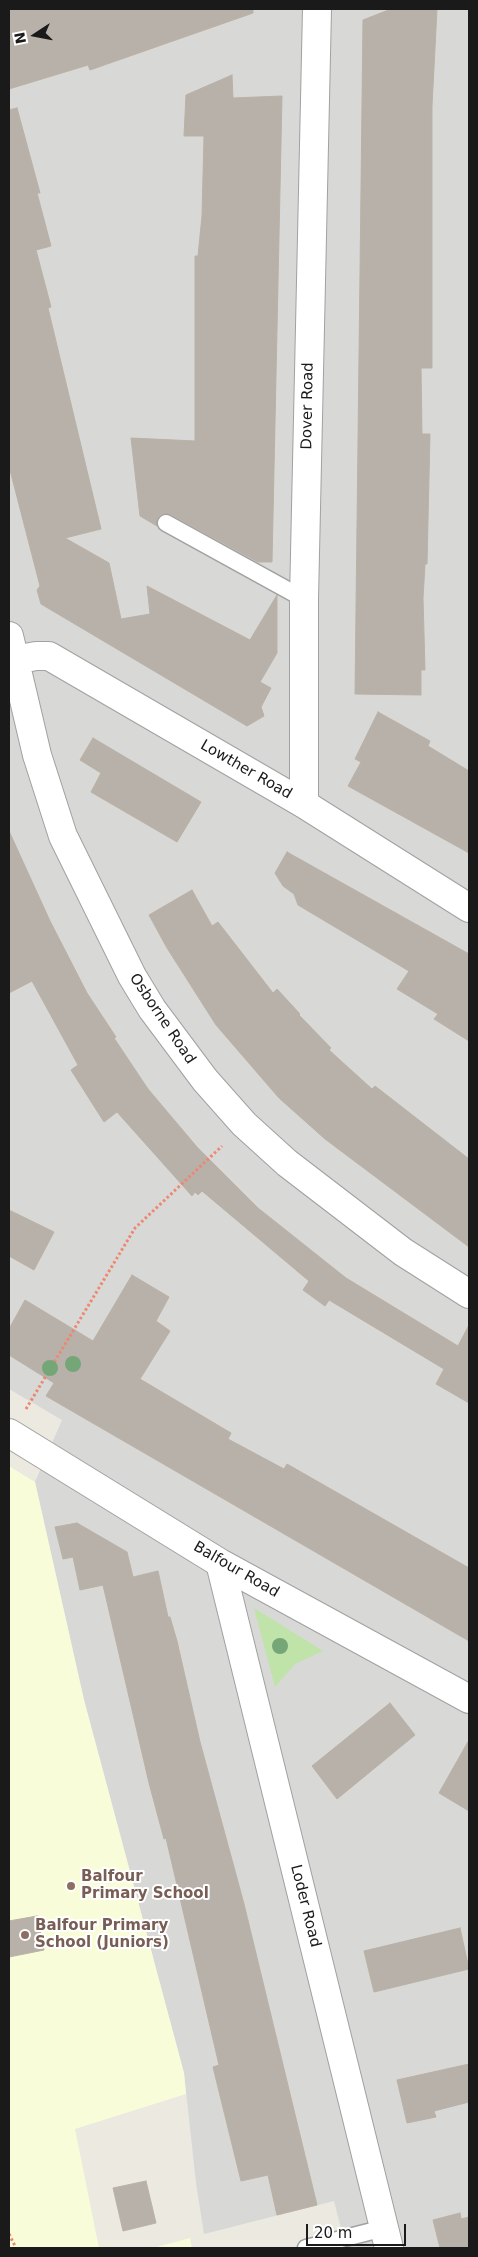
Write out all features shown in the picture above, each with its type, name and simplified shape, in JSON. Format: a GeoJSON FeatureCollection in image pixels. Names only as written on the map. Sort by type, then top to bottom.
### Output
{"type":"FeatureCollection","features":[{"type":"Feature","properties":{"kind":"street","name":"Dover Road"},"geometry":{"type":"LineString","coordinates":[[304,804],[304,599],[317,9]]}},
{"type":"Feature","properties":{"kind":"street","name":"Lowther Road"},"geometry":{"type":"LineString","coordinates":[[12,648],[36,656],[49,656],[304,804],[469,908]]}},
{"type":"Feature","properties":{"kind":"street","name":"Osborne Road"},"geometry":{"type":"LineString","coordinates":[[12,648],[48,795],[63,836],[100,912],[152,1009],[205,1080],[244,1124],[288,1163],[402,1252],[469,1294]]}},
{"type":"Feature","properties":{"kind":"street","name":"Balfour Road"},"geometry":{"type":"LineString","coordinates":[[10,1440],[220,1563],[469,1699]]}},
{"type":"Feature","properties":{"kind":"street","name":"Loder Road"},"geometry":{"type":"LineString","coordinates":[[220,1563],[386,2238]]}},
{"type":"Feature","properties":{"kind":"lane"},"geometry":{"type":"LineString","coordinates":[[166,523],[304,599]]}},
{"type":"Feature","properties":{"kind":"lane"},"geometry":{"type":"LineString","coordinates":[[306,2248],[386,2238]]}},
{"type":"Feature","properties":{"kind":"path"},"geometry":{"type":"LineString","coordinates":[[10,1440],[135,1228],[195,1173],[244,1124]]}},
{"type":"Feature","properties":{"kind":"path"},"geometry":{"type":"LineString","coordinates":[[9,2234],[16,2248]]}},
{"type":"Feature","properties":{"kind":"shaded area"},"geometry":{"type":"Polygon","coordinates":[[[9,9],[469,9],[469,2248],[346,2248],[334,2201],[204,2234],[196,2183],[184,2073],[84,1700],[35,1482],[62,1420],[9,1389],[9,9]]]}},
{"type":"Feature","properties":{"kind":"shaded area","name":"Balfour Primary School"},"geometry":{"type":"Polygon","coordinates":[[[9,1466],[35,1482],[84,1700],[184,2073],[186,2094],[75,2129],[99,2248],[9,2248],[9,1466]]]}},
{"type":"Feature","properties":{"kind":"shaded area"},"geometry":{"type":"Polygon","coordinates":[[[190,2238],[192,2248],[153,2248],[190,2238]]]}},
{"type":"Feature","properties":{"kind":"green space"},"geometry":{"type":"Polygon","coordinates":[[[254,1608],[323,1651],[295,1664],[275,1687],[254,1608]]]}},
{"type":"Feature","properties":{"kind":"building"},"geometry":{"type":"Polygon","coordinates":[[[9,9],[253,9],[253,13],[90,70],[88,65],[9,89],[9,9]]]}},
{"type":"Feature","properties":{"kind":"building"},"geometry":{"type":"Polygon","coordinates":[[[391,9],[437,9],[432,106],[432,368],[421,368],[422,434],[430,434],[427,564],[425,564],[423,598],[425,670],[421,670],[421,695],[355,694],[363,20],[391,9]]]}},
{"type":"Feature","properties":{"kind":"building"},"geometry":{"type":"Polygon","coordinates":[[[232,75],[233,98],[282,96],[272,562],[258,562],[170,514],[160,515],[157,519],[157,526],[140,516],[131,438],[195,441],[195,256],[198,256],[202,216],[204,136],[184,136],[186,95],[232,75]]]}},
{"type":"Feature","properties":{"kind":"building"},"geometry":{"type":"Polygon","coordinates":[[[17,108],[40,193],[37,193],[51,246],[36,250],[51,307],[48,308],[101,529],[65,538],[109,563],[121,619],[150,614],[147,586],[250,640],[277,595],[277,653],[260,682],[271,688],[261,707],[264,716],[247,726],[41,604],[37,590],[40,586],[9,466],[9,110],[17,108]]]}},
{"type":"Feature","properties":{"kind":"building"},"geometry":{"type":"Polygon","coordinates":[[[378,712],[430,741],[428,746],[469,771],[469,853],[348,786],[361,762],[355,759],[378,712]]]}},
{"type":"Feature","properties":{"kind":"building"},"geometry":{"type":"Polygon","coordinates":[[[93,738],[201,802],[177,842],[91,792],[101,773],[80,760],[93,738]]]}},
{"type":"Feature","properties":{"kind":"building"},"geometry":{"type":"Polygon","coordinates":[[[9,831],[50,921],[87,993],[148,1089],[197,1147],[258,1208],[346,1278],[458,1346],[469,1325],[469,1403],[436,1384],[444,1369],[329,1300],[325,1306],[303,1290],[309,1281],[202,1191],[198,1195],[195,1192],[192,1196],[117,1112],[104,1122],[71,1070],[78,1065],[32,981],[9,993],[9,831]]]}},
{"type":"Feature","properties":{"kind":"building"},"geometry":{"type":"Polygon","coordinates":[[[287,852],[469,954],[469,1041],[434,1019],[438,1014],[397,989],[409,971],[298,905],[294,894],[283,886],[275,873],[287,852]]]}},
{"type":"Feature","properties":{"kind":"building"},"geometry":{"type":"Polygon","coordinates":[[[192,890],[212,926],[218,922],[273,993],[277,989],[331,1048],[329,1050],[372,1089],[375,1086],[469,1159],[469,1247],[325,1139],[279,1098],[216,1025],[167,948],[149,915],[192,890]]]}},
{"type":"Feature","properties":{"kind":"building"},"geometry":{"type":"Polygon","coordinates":[[[9,1210],[54,1232],[34,1270],[9,1256],[9,1210]]]}},
{"type":"Feature","properties":{"kind":"building"},"geometry":{"type":"Polygon","coordinates":[[[132,1275],[169,1297],[156,1321],[170,1331],[140,1379],[231,1433],[228,1439],[284,1469],[287,1464],[469,1568],[469,1641],[46,1396],[54,1383],[9,1355],[9,1329],[25,1300],[93,1341],[132,1275]]]}},
{"type":"Feature","properties":{"kind":"building"},"geometry":{"type":"Polygon","coordinates":[[[77,1523],[127,1552],[133,1577],[158,1571],[168,1617],[170,1617],[177,1641],[200,1742],[244,1904],[317,2205],[277,2215],[268,2175],[241,2181],[213,2067],[219,2065],[166,1838],[164,1839],[149,1783],[103,1585],[80,1590],[73,1557],[63,1559],[55,1527],[77,1523]]]}},
{"type":"Feature","properties":{"kind":"building"},"geometry":{"type":"Polygon","coordinates":[[[390,1703],[415,1735],[337,1799],[312,1766],[390,1703]]]}},
{"type":"Feature","properties":{"kind":"building"},"geometry":{"type":"Polygon","coordinates":[[[469,1740],[469,1811],[439,1793],[469,1740]]]}},
{"type":"Feature","properties":{"kind":"building","name":"Balfour Primary School (Juniors)"},"geometry":{"type":"Polygon","coordinates":[[[37,1916],[44,1950],[9,1957],[9,1921],[37,1916]]]}},
{"type":"Feature","properties":{"kind":"building"},"geometry":{"type":"Polygon","coordinates":[[[460,1928],[469,1969],[374,1992],[364,1951],[460,1928]]]}},
{"type":"Feature","properties":{"kind":"building"},"geometry":{"type":"Polygon","coordinates":[[[469,2064],[469,2102],[434,2111],[436,2117],[407,2123],[397,2080],[469,2064]]]}},
{"type":"Feature","properties":{"kind":"building"},"geometry":{"type":"Polygon","coordinates":[[[146,2181],[156,2223],[123,2231],[113,2188],[146,2181]]]}},
{"type":"Feature","properties":{"kind":"building"},"geometry":{"type":"Polygon","coordinates":[[[460,2213],[461,2219],[469,2217],[469,2248],[440,2248],[433,2220],[460,2213]]]}},
{"type":"Feature","properties":{"kind":"place","name":"Balfour Primary School"},"geometry":{"type":"Point","coordinates":[71,1886]}},
{"type":"Feature","properties":{"kind":"place","name":"Balfour Primary School (Juniors)"},"geometry":{"type":"Point","coordinates":[25,1935]}}]}
